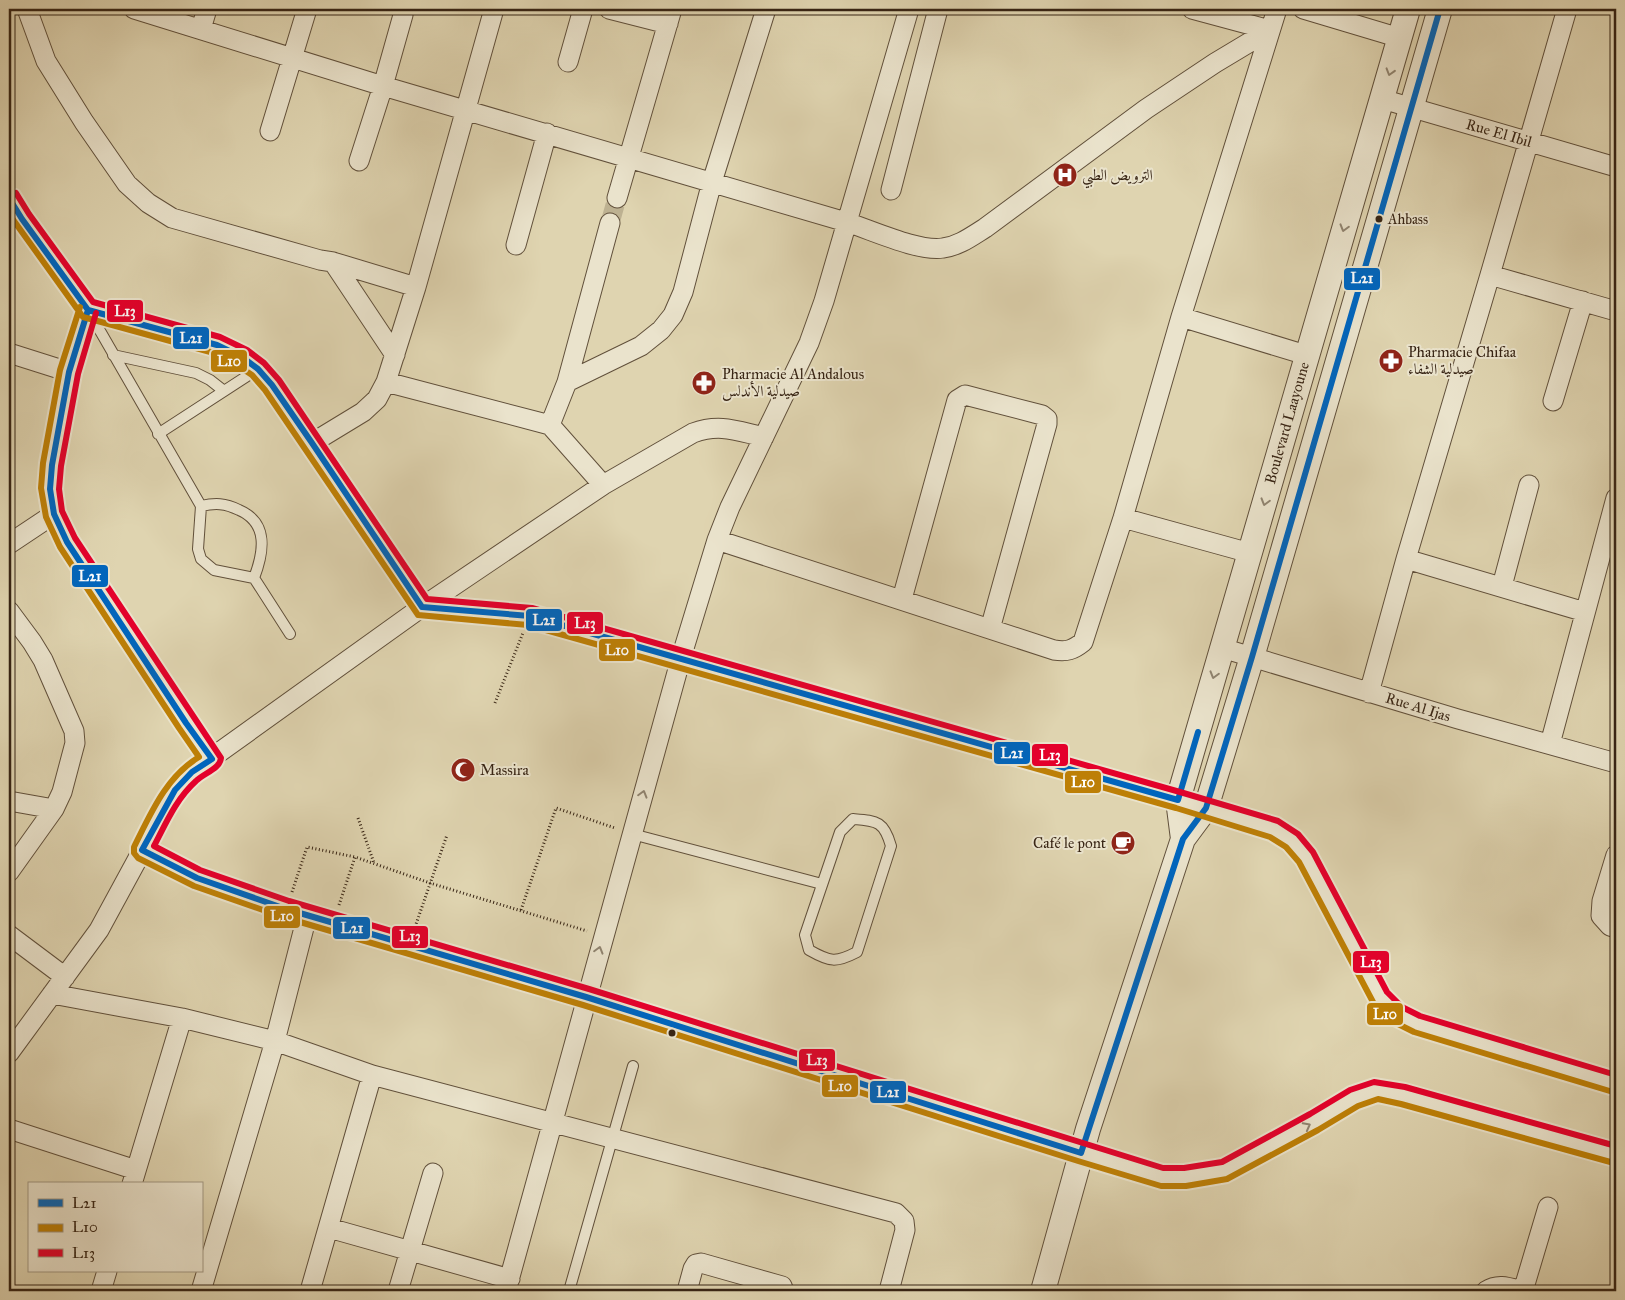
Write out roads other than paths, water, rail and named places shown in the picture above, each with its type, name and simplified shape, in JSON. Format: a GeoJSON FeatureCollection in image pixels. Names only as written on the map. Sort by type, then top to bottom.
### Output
{"type":"FeatureCollection","features":[{"type":"Feature","properties":{"kind":"street"},"geometry":{"type":"LineString","coordinates":[[28,9],[46,61],[84,122],[127,184],[148,203],[172,218],[320,260],[334,262],[416,287]]}},
{"type":"Feature","properties":{"kind":"street"},"geometry":{"type":"LineString","coordinates":[[134,9],[466,111],[547,133],[846,222],[920,247],[943,248],[963,242],[985,228],[1146,109],[1270,30]]}},
{"type":"Feature","properties":{"kind":"street"},"geometry":{"type":"LineString","coordinates":[[201,29],[207,9]]}},
{"type":"Feature","properties":{"kind":"street"},"geometry":{"type":"LineString","coordinates":[[270,131],[294,58],[307,9]]}},
{"type":"Feature","properties":{"kind":"street"},"geometry":{"type":"LineString","coordinates":[[312,443],[363,412],[377,399],[386,382],[416,287],[494,9]]}},
{"type":"Feature","properties":{"kind":"street"},"geometry":{"type":"LineString","coordinates":[[568,62],[583,9]]}},
{"type":"Feature","properties":{"kind":"street"},"geometry":{"type":"LineString","coordinates":[[609,9],[670,16],[617,198]]}},
{"type":"Feature","properties":{"kind":"street"},"geometry":{"type":"LineString","coordinates":[[567,382],[641,346],[661,330],[672,315],[682,292],[712,182],[766,9]]}},
{"type":"Feature","properties":{"kind":"street"},"geometry":{"type":"LineString","coordinates":[[328,1228],[410,1251],[508,1285],[603,936],[681,658],[717,540],[730,507],[809,343],[824,301],[908,9]]}},
{"type":"Feature","properties":{"kind":"street"},"geometry":{"type":"LineString","coordinates":[[891,190],[938,9]]}},
{"type":"Feature","properties":{"kind":"street"},"geometry":{"type":"LineString","coordinates":[[1192,9],[1270,30]]}},
{"type":"Feature","properties":{"kind":"street"},"geometry":{"type":"LineString","coordinates":[[717,540],[1054,650],[1066,651],[1074,649],[1083,642],[1122,518],[1181,317],[1277,9]]}},
{"type":"Feature","properties":{"kind":"street"},"geometry":{"type":"LineString","coordinates":[[1303,9],[1400,38]]}},
{"type":"Feature","properties":{"kind":"street","name":"Boulevard Laayoune"},"geometry":{"type":"LineString","coordinates":[[1183,839],[1178,800],[1408,9]]}},
{"type":"Feature","properties":{"kind":"street","name":"Boulevard Laayoune"},"geometry":{"type":"LineString","coordinates":[[1042,1291],[1081,1153],[1183,839],[1206,808],[1252,657],[1440,9]]}},
{"type":"Feature","properties":{"kind":"street"},"geometry":{"type":"LineString","coordinates":[[1369,692],[1406,558],[1567,9]]}},
{"type":"Feature","properties":{"kind":"street"},"geometry":{"type":"LineString","coordinates":[[359,161],[403,15]]}},
{"type":"Feature","properties":{"kind":"street","name":"Rue El Ibil"},"geometry":{"type":"LineString","coordinates":[[1382,99],[1616,167]]}},
{"type":"Feature","properties":{"kind":"street"},"geometry":{"type":"LineString","coordinates":[[516,244],[547,133]]}},
{"type":"Feature","properties":{"kind":"street"},"geometry":{"type":"LineString","coordinates":[[9,198],[15,222],[88,310],[217,346],[242,357],[258,369],[272,385],[312,443],[422,607]]}},
{"type":"Feature","properties":{"kind":"street"},"geometry":{"type":"LineString","coordinates":[[550,425],[567,382],[610,223]]}},
{"type":"Feature","properties":{"kind":"street"},"geometry":{"type":"LineString","coordinates":[[334,262],[395,355]]}},
{"type":"Feature","properties":{"kind":"street"},"geometry":{"type":"LineString","coordinates":[[1490,275],[1616,311]]}},
{"type":"Feature","properties":{"kind":"street"},"geometry":{"type":"LineString","coordinates":[[1553,401],[1583,301]]}},
{"type":"Feature","properties":{"kind":"street"},"geometry":{"type":"LineString","coordinates":[[88,310],[69,372],[52,465],[50,489],[54,514],[73,550],[186,723],[212,759]]}},
{"type":"Feature","properties":{"kind":"street"},"geometry":{"type":"LineString","coordinates":[[1181,317],[1306,355]]}},
{"type":"Feature","properties":{"kind":"street"},"geometry":{"type":"LineString","coordinates":[[9,353],[69,372]]}},
{"type":"Feature","properties":{"kind":"street"},"geometry":{"type":"LineString","coordinates":[[386,382],[550,425],[603,485]]}},
{"type":"Feature","properties":{"kind":"street"},"geometry":{"type":"LineString","coordinates":[[902,599],[958,400],[965,395],[1042,415],[1046,419],[1047,424],[990,629]]}},
{"type":"Feature","properties":{"kind":"street"},"geometry":{"type":"LineString","coordinates":[[9,1053],[99,930],[168,802],[189,774],[422,607],[603,485],[693,433],[707,428],[724,428],[764,436]]}},
{"type":"Feature","properties":{"kind":"street"},"geometry":{"type":"LineString","coordinates":[[1502,586],[1529,485]]}},
{"type":"Feature","properties":{"kind":"street"},"geometry":{"type":"LineString","coordinates":[[1550,744],[1616,498]]}},
{"type":"Feature","properties":{"kind":"street"},"geometry":{"type":"LineString","coordinates":[[9,544],[54,514]]}},
{"type":"Feature","properties":{"kind":"street"},"geometry":{"type":"LineString","coordinates":[[1122,518],[1250,552]]}},
{"type":"Feature","properties":{"kind":"street"},"geometry":{"type":"LineString","coordinates":[[1406,558],[1585,612]]}},
{"type":"Feature","properties":{"kind":"street"},"geometry":{"type":"LineString","coordinates":[[422,607],[530,616],[1274,829],[1292,840],[1306,857],[1380,997],[1397,1014],[1417,1024],[1616,1084]]}},
{"type":"Feature","properties":{"kind":"street"},"geometry":{"type":"LineString","coordinates":[[9,611],[43,660],[74,731],[74,743],[62,792],[54,809],[9,872]]}},
{"type":"Feature","properties":{"kind":"street","name":"Rue Al Ijas"},"geometry":{"type":"LineString","coordinates":[[1222,648],[1616,763]]}},
{"type":"Feature","properties":{"kind":"street"},"geometry":{"type":"LineString","coordinates":[[9,801],[54,809]]}},
{"type":"Feature","properties":{"kind":"street"},"geometry":{"type":"LineString","coordinates":[[142,850],[197,878],[286,909],[586,997],[1081,1153],[1162,1176],[1185,1177],[1225,1170],[1354,1098],[1377,1090],[1403,1095],[1616,1155]]}},
{"type":"Feature","properties":{"kind":"street"},"geometry":{"type":"LineString","coordinates":[[1616,855],[1602,901],[1601,916],[1610,926],[1616,928]]}},
{"type":"Feature","properties":{"kind":"street"},"geometry":{"type":"LineString","coordinates":[[200,1291],[275,1041],[308,916]]}},
{"type":"Feature","properties":{"kind":"street"},"geometry":{"type":"LineString","coordinates":[[9,935],[65,976]]}},
{"type":"Feature","properties":{"kind":"street"},"geometry":{"type":"LineString","coordinates":[[52,994],[182,1018],[275,1041],[372,1075],[896,1213],[904,1221],[906,1230],[889,1291]]}},
{"type":"Feature","properties":{"kind":"street"},"geometry":{"type":"LineString","coordinates":[[9,1129],[134,1177],[182,1018]]}},
{"type":"Feature","properties":{"kind":"street"},"geometry":{"type":"LineString","coordinates":[[310,1291],[372,1075]]}},
{"type":"Feature","properties":{"kind":"street"},"geometry":{"type":"LineString","coordinates":[[398,1291],[433,1173]]}},
{"type":"Feature","properties":{"kind":"street"},"geometry":{"type":"LineString","coordinates":[[1486,1291],[1493,1286],[1501,1286],[1522,1291],[1548,1206]]}},
{"type":"Feature","properties":{"kind":"street"},"geometry":{"type":"LineString","coordinates":[[687,1291],[696,1264],[701,1263],[782,1286],[784,1291]]}},
{"type":"Feature","properties":{"kind":"street"},"geometry":{"type":"LineString","coordinates":[[101,1291],[107,1272]]}},
{"type":"Feature","properties":{"kind":"lane"},"geometry":{"type":"LineString","coordinates":[[88,310],[201,506],[198,548],[201,559],[214,570],[254,578],[290,634]]}},
{"type":"Feature","properties":{"kind":"lane"},"geometry":{"type":"LineString","coordinates":[[113,355],[196,373],[210,380],[224,391]]}},
{"type":"Feature","properties":{"kind":"lane"},"geometry":{"type":"LineString","coordinates":[[158,434],[258,369]]}},
{"type":"Feature","properties":{"kind":"lane"},"geometry":{"type":"LineString","coordinates":[[201,506],[216,503],[228,504],[249,514],[260,529],[262,549],[260,563],[254,578]]}},
{"type":"Feature","properties":{"kind":"lane"},"geometry":{"type":"LineString","coordinates":[[853,819],[873,821],[887,831],[891,846],[857,952],[842,960],[825,959],[809,950],[805,935],[822,884],[840,832],[853,819]]}},
{"type":"Feature","properties":{"kind":"lane"},"geometry":{"type":"LineString","coordinates":[[632,834],[822,884]]}},
{"type":"Feature","properties":{"kind":"lane"},"geometry":{"type":"LineString","coordinates":[[569,1291],[633,1066]]}},
{"type":"Feature","properties":{"kind":"tunnel"},"geometry":{"type":"LineString","coordinates":[[610,223],[617,198]]}},
{"type":"Feature","properties":{"kind":"place","name":"الترويض الطبي"},"geometry":{"type":"Point","coordinates":[1065,175]}},
{"type":"Feature","properties":{"kind":"place","name":"Ahbass"},"geometry":{"type":"Point","coordinates":[1379,219]}},
{"type":"Feature","properties":{"kind":"place","name":"Pharmacie Chifaa صيدلية الشفاء"},"geometry":{"type":"Point","coordinates":[1391,361]}},
{"type":"Feature","properties":{"kind":"place","name":"Pharmacie Al Andalous صيدلية الأندلس"},"geometry":{"type":"Point","coordinates":[704,383]}},
{"type":"Feature","properties":{"kind":"place","name":"Massira"},"geometry":{"type":"Point","coordinates":[463,770]}},
{"type":"Feature","properties":{"kind":"place","name":"Café le pont"},"geometry":{"type":"Point","coordinates":[1123,843]}}]}
